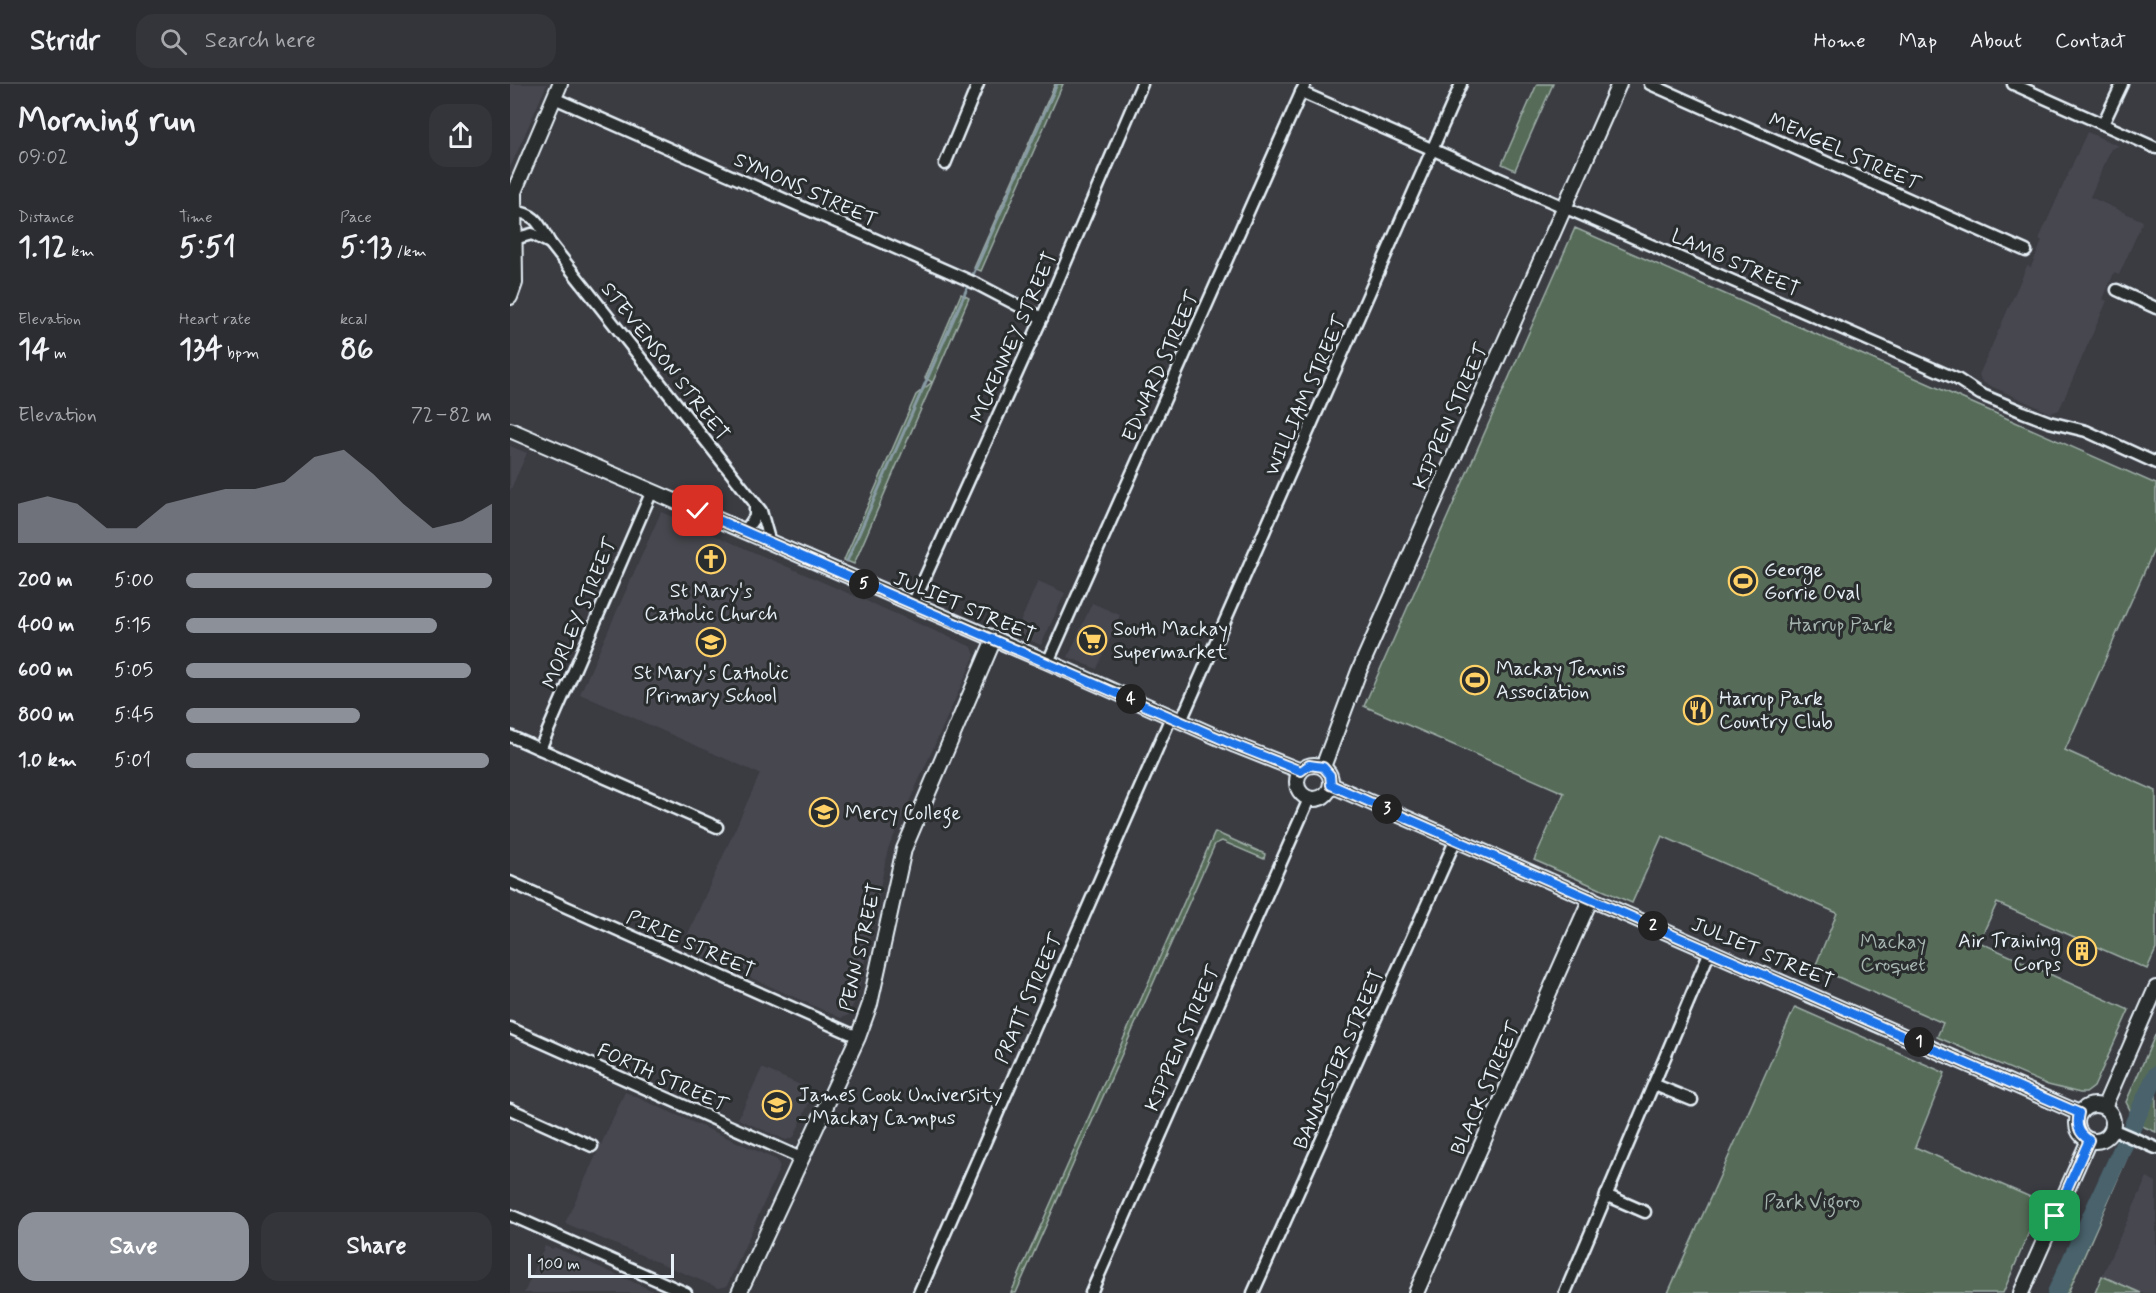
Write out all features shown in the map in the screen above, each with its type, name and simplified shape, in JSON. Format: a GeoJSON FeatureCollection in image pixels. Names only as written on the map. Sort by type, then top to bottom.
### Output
{"type":"FeatureCollection","features":[{"type":"Feature","properties":{"kind":"street"},"geometry":{"type":"LineString","coordinates":[[510,297],[514,283],[513,197],[560,84]]}},
{"type":"Feature","properties":{"kind":"street"},"geometry":{"type":"LineString","coordinates":[[945,164],[978,84]]}},
{"type":"Feature","properties":{"kind":"street","name":"MCKENNEY STREET"},"geometry":{"type":"LineString","coordinates":[[913,604],[1042,318],[1142,84]]}},
{"type":"Feature","properties":{"kind":"street","name":"WILLIAM STREET"},"geometry":{"type":"LineString","coordinates":[[1176,719],[1461,84]]}},
{"type":"Feature","properties":{"kind":"street","name":"KIPPEN STREET"},"geometry":{"type":"LineString","coordinates":[[1323,767],[1359,671],[1619,84]]}},
{"type":"Feature","properties":{"kind":"street","name":"MENGEL STREET"},"geometry":{"type":"LineString","coordinates":[[1650,84],[2026,251]]}},
{"type":"Feature","properties":{"kind":"street"},"geometry":{"type":"LineString","coordinates":[[2013,84],[2156,148]]}},
{"type":"Feature","properties":{"kind":"street"},"geometry":{"type":"LineString","coordinates":[[2103,124],[2122,84]]}},
{"type":"Feature","properties":{"kind":"street","name":"LAMB STREET"},"geometry":{"type":"LineString","coordinates":[[1303,88],[1433,149],[1957,379],[1980,394],[2043,420],[2086,431],[2156,463]]}},
{"type":"Feature","properties":{"kind":"street","name":"EDWARD STREET"},"geometry":{"type":"LineString","coordinates":[[1048,662],[1303,88]]}},
{"type":"Feature","properties":{"kind":"street","name":"SYMONS STREET"},"geometry":{"type":"LineString","coordinates":[[554,98],[977,284],[1042,318]]}},
{"type":"Feature","properties":{"kind":"street","name":"STEVENSON STREET"},"geometry":{"type":"LineString","coordinates":[[513,211],[534,217],[550,243],[753,501],[762,514],[770,543]]}},
{"type":"Feature","properties":{"kind":"street"},"geometry":{"type":"LineString","coordinates":[[514,238],[532,234],[550,243]]}},
{"type":"Feature","properties":{"kind":"street"},"geometry":{"type":"LineString","coordinates":[[2117,290],[2156,308]]}},
{"type":"Feature","properties":{"kind":"street","name":"JULIET STREET"},"geometry":{"type":"LineString","coordinates":[[512,430],[1176,719],[1301,771]]}},
{"type":"Feature","properties":{"kind":"street","name":"MORLEY STREET"},"geometry":{"type":"LineString","coordinates":[[540,749],[652,491]]}},
{"type":"Feature","properties":{"kind":"street"},"geometry":{"type":"LineString","coordinates":[[745,531],[756,514],[753,501]]}},
{"type":"Feature","properties":{"kind":"street","name":"PENN STREET"},"geometry":{"type":"LineString","coordinates":[[739,1293],[858,1037],[870,1004],[904,849],[994,639]]}},
{"type":"Feature","properties":{"kind":"street","name":"PRATT STREET"},"geometry":{"type":"LineString","coordinates":[[919,1293],[1176,719]]}},
{"type":"Feature","properties":{"kind":"street"},"geometry":{"type":"LineString","coordinates":[[510,736],[717,827]]}},
{"type":"Feature","properties":{"kind":"street"},"geometry":{"type":"LineString","coordinates":[[1309,765],[1323,767],[1330,775],[1329,791],[1320,798],[1309,799],[1304,796],[1297,787],[1301,771],[1309,765]]}},
{"type":"Feature","properties":{"kind":"street","name":"JULIET STREET"},"geometry":{"type":"LineString","coordinates":[[1331,785],[2079,1113]]}},
{"type":"Feature","properties":{"kind":"street","name":"KIPPEN STREET"},"geometry":{"type":"LineString","coordinates":[[1091,1293],[1309,799]]}},
{"type":"Feature","properties":{"kind":"street","name":"BANNISTER STREET"},"geometry":{"type":"LineString","coordinates":[[1253,1293],[1456,839]]}},
{"type":"Feature","properties":{"kind":"street","name":"PIRIE STREET"},"geometry":{"type":"LineString","coordinates":[[510,882],[858,1037]]}},
{"type":"Feature","properties":{"kind":"street","name":"BLACK STREET"},"geometry":{"type":"LineString","coordinates":[[1416,1293],[1591,898]]}},
{"type":"Feature","properties":{"kind":"street"},"geometry":{"type":"LineString","coordinates":[[1565,1293],[1710,951]]}},
{"type":"Feature","properties":{"kind":"street"},"geometry":{"type":"LineString","coordinates":[[2104,1107],[2156,988]]}},
{"type":"Feature","properties":{"kind":"street","name":"FORTH STREET"},"geometry":{"type":"LineString","coordinates":[[510,1028],[801,1158]]}},
{"type":"Feature","properties":{"kind":"street"},"geometry":{"type":"LineString","coordinates":[[1654,1085],[1692,1100]]}},
{"type":"Feature","properties":{"kind":"street"},"geometry":{"type":"LineString","coordinates":[[2091,1105],[2104,1107],[2112,1116],[2115,1132],[2100,1140],[2089,1140],[2079,1131],[2077,1125],[2079,1113],[2091,1105]]}},
{"type":"Feature","properties":{"kind":"street"},"geometry":{"type":"LineString","coordinates":[[510,1109],[592,1146]]}},
{"type":"Feature","properties":{"kind":"street"},"geometry":{"type":"LineString","coordinates":[[2115,1132],[2156,1148]]}},
{"type":"Feature","properties":{"kind":"street"},"geometry":{"type":"LineString","coordinates":[[2021,1293],[2089,1140]]}},
{"type":"Feature","properties":{"kind":"street"},"geometry":{"type":"LineString","coordinates":[[1606,1195],[1645,1212]]}},
{"type":"Feature","properties":{"kind":"street"},"geometry":{"type":"LineString","coordinates":[[510,1215],[686,1293]]}},
{"type":"Feature","properties":{"kind":"shaded area"},"geometry":{"type":"Polygon","coordinates":[[[510,84],[547,84],[510,168],[510,84]]]}},
{"type":"Feature","properties":{"kind":"shaded area"},"geometry":{"type":"Polygon","coordinates":[[[2087,132],[2119,146],[2111,149],[2090,197],[2143,221],[2119,275],[2114,273],[2103,299],[2107,301],[2059,410],[2051,413],[1982,382],[1979,375],[2027,266],[2031,267],[2042,241],[2039,239],[2087,132]]]}},
{"type":"Feature","properties":{"kind":"shaded area"},"geometry":{"type":"Polygon","coordinates":[[[510,446],[527,453],[510,491],[510,446]]]}},
{"type":"Feature","properties":{"kind":"shaded area","name":"Mercy College"},"geometry":{"type":"Polygon","coordinates":[[[661,512],[972,647],[975,655],[888,849],[858,993],[849,1015],[841,1018],[682,947],[760,774],[580,694],[661,512]]]}},
{"type":"Feature","properties":{"kind":"shaded area"},"geometry":{"type":"Polygon","coordinates":[[[1038,581],[1065,593],[1041,645],[1015,634],[1038,581]]]}},
{"type":"Feature","properties":{"kind":"shaded area"},"geometry":{"type":"Polygon","coordinates":[[[1092,603],[1120,615],[1097,669],[1068,657],[1092,603]]]}},
{"type":"Feature","properties":{"kind":"shaded area","name":"James Cook University - Mackay Campus"},"geometry":{"type":"Polygon","coordinates":[[[762,1068],[814,1091],[794,1137],[786,1140],[738,1119],[762,1068]]]}},
{"type":"Feature","properties":{"kind":"shaded area"},"geometry":{"type":"Polygon","coordinates":[[[625,1092],[777,1160],[780,1167],[727,1286],[719,1288],[565,1223],[625,1092]]]}},
{"type":"Feature","properties":{"kind":"shaded area"},"geometry":{"type":"Polygon","coordinates":[[[2147,1177],[2156,1182],[2156,1293],[2141,1293],[2102,1276],[2147,1177]]]}},
{"type":"Feature","properties":{"kind":"shaded area"},"geometry":{"type":"Polygon","coordinates":[[[545,1246],[553,1249],[554,1247],[658,1293],[524,1293],[545,1246]]]}},
{"type":"Feature","properties":{"kind":"green space"},"geometry":{"type":"Polygon","coordinates":[[[1055,84],[1063,84],[981,271],[974,268],[1055,84]]]}},
{"type":"Feature","properties":{"kind":"green space"},"geometry":{"type":"Polygon","coordinates":[[[1537,84],[1553,84],[1515,170],[1502,164],[1537,84]]]}},
{"type":"Feature","properties":{"kind":"green space","name":"Harrup Park"},"geometry":{"type":"Polygon","coordinates":[[[1575,228],[2156,484],[2156,545],[2065,750],[2156,791],[2156,949],[2147,969],[1997,903],[1979,942],[2129,1010],[2094,1087],[2086,1093],[2048,1085],[1937,1037],[1943,1023],[1815,967],[1837,913],[1662,836],[1632,903],[1534,860],[1564,793],[1364,706],[1575,228]]]}},
{"type":"Feature","properties":{"kind":"green space"},"geometry":{"type":"Polygon","coordinates":[[[961,294],[969,298],[854,564],[844,560],[916,395],[932,382],[925,378],[961,294]]]}},
{"type":"Feature","properties":{"kind":"green space"},"geometry":{"type":"Polygon","coordinates":[[[1215,832],[1265,854],[1264,859],[1222,841],[1215,844],[1016,1293],[1011,1293],[1215,832]]]}},
{"type":"Feature","properties":{"kind":"green space","name":"Park Vigoro"},"geometry":{"type":"Polygon","coordinates":[[[1795,1007],[1945,1073],[1915,1147],[2042,1202],[2003,1293],[1668,1293],[1795,1007]]]}},
{"type":"Feature","properties":{"kind":"green space"},"geometry":{"type":"Polygon","coordinates":[[[2156,1033],[2156,1132],[2128,1120],[2131,1112],[2126,1102],[2156,1033]]]}},
{"type":"Feature","properties":{"kind":"green space"},"geometry":{"type":"Polygon","coordinates":[[[2116,1147],[2129,1153],[2068,1293],[2052,1293],[2116,1147]]]}},
{"type":"Feature","properties":{"kind":"green space"},"geometry":{"type":"Polygon","coordinates":[[[2102,1276],[2141,1293],[2095,1293],[2102,1276]]]}},
{"type":"Feature","properties":{"kind":"waterway"},"geometry":{"type":"LineString","coordinates":[[847,561],[1057,84]]}},
{"type":"Feature","properties":{"kind":"waterway"},"geometry":{"type":"LineString","coordinates":[[2056,1293],[2156,1075]]}},
{"type":"Feature","properties":{"kind":"place","name":"St Mary's Catholic Church"},"geometry":{"type":"Point","coordinates":[711,559]}},
{"type":"Feature","properties":{"kind":"place","name":"George Gorrie Oval"},"geometry":{"type":"Point","coordinates":[1743,581]}},
{"type":"Feature","properties":{"kind":"place","name":"South Mackay Supermarket"},"geometry":{"type":"Point","coordinates":[1092,640]}},
{"type":"Feature","properties":{"kind":"place","name":"St Mary's Catholic Primary School"},"geometry":{"type":"Point","coordinates":[711,642]}},
{"type":"Feature","properties":{"kind":"place","name":"Mackay Tennis Association"},"geometry":{"type":"Point","coordinates":[1475,680]}},
{"type":"Feature","properties":{"kind":"place","name":"Harrup Park Country Club"},"geometry":{"type":"Point","coordinates":[1698,710]}},
{"type":"Feature","properties":{"kind":"place","name":"Mercy College"},"geometry":{"type":"Point","coordinates":[824,812]}},
{"type":"Feature","properties":{"kind":"place","name":"Air Training Corps"},"geometry":{"type":"Point","coordinates":[2082,951]}},
{"type":"Feature","properties":{"kind":"place","name":"James Cook University - Mackay Campus"},"geometry":{"type":"Point","coordinates":[777,1105]}},
{"type":"Feature","properties":{"kind":"route"},"geometry":{"type":"LineString","coordinates":[[698,511],[1235,745],[1301,771],[1309,765],[1323,767],[1330,775],[1331,785],[2079,1113],[2077,1125],[2079,1131],[2089,1140],[2055,1216]]}},
{"type":"Feature","properties":{"kind":"park label","name":"Mackay Croquet"},"geometry":{"type":"Point","coordinates":[1893,952]}}]}
